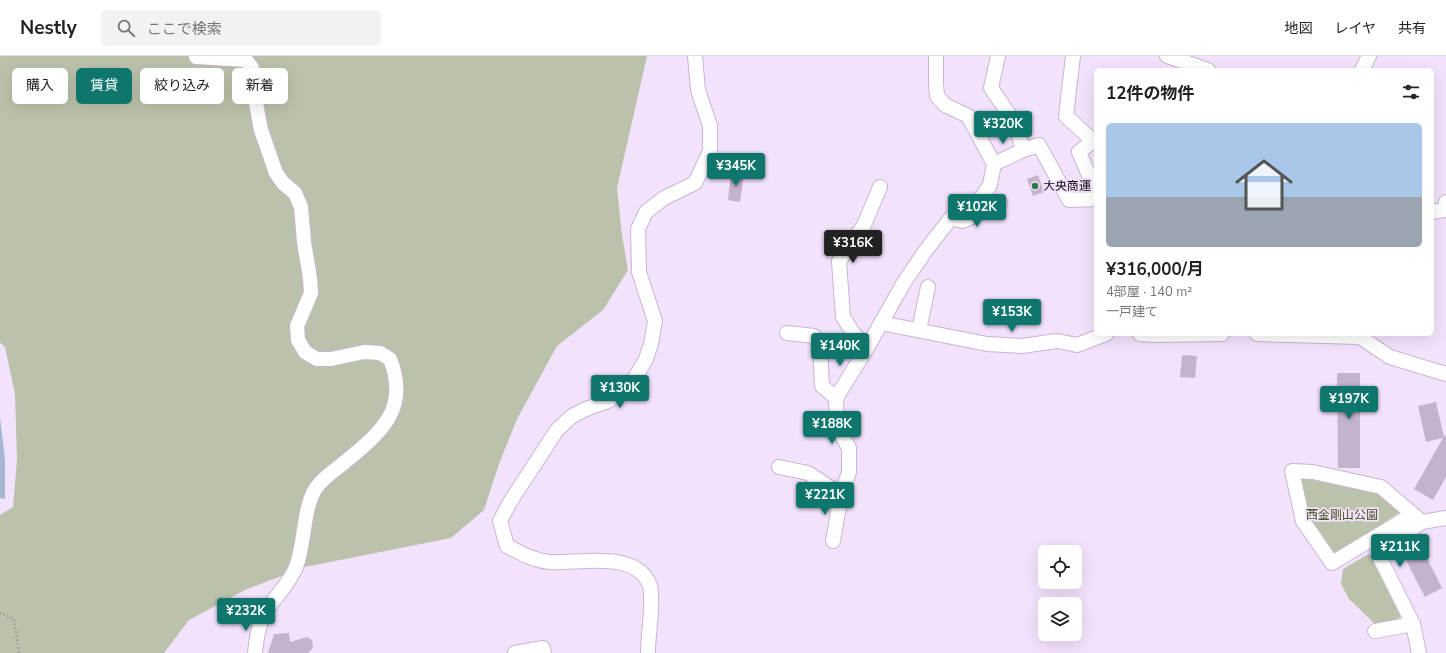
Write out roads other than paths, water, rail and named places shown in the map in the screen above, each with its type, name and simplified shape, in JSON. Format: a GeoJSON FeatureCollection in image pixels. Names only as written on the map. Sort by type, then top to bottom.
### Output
{"type":"FeatureCollection","features":[{"type":"Feature","properties":{"kind":"street"},"geometry":{"type":"LineString","coordinates":[[648,653],[652,613],[650,586],[642,573],[629,565],[607,561],[550,562],[533,560],[507,546],[500,521],[510,502],[557,430],[572,416],[608,401],[623,392],[632,383],[646,359],[651,344],[655,321],[639,272],[638,229],[646,212],[664,198],[695,183],[710,151],[710,126],[698,90],[695,56]]}},
{"type":"Feature","properties":{"kind":"street"},"geometry":{"type":"LineString","coordinates":[[834,541],[841,495],[849,472],[849,448],[837,427],[836,398],[867,348],[903,284],[926,250],[951,218],[982,197],[990,185],[994,164],[968,116],[944,105],[937,96],[936,56]]}},
{"type":"Feature","properties":{"kind":"street"},"geometry":{"type":"LineString","coordinates":[[998,56],[990,88],[1015,123],[1023,150]]}},
{"type":"Feature","properties":{"kind":"street"},"geometry":{"type":"LineString","coordinates":[[1073,56],[1066,116],[1094,141],[1078,152],[1094,188]]}},
{"type":"Feature","properties":{"kind":"street"},"geometry":{"type":"LineString","coordinates":[[1167,56],[1202,68]]}},
{"type":"Feature","properties":{"kind":"street"},"geometry":{"type":"LineString","coordinates":[[1363,68],[1369,56]]}},
{"type":"Feature","properties":{"kind":"street"},"geometry":{"type":"LineString","coordinates":[[196,57],[246,60],[252,68],[255,98],[261,130],[276,173],[283,183],[296,193],[301,208],[311,293],[297,326],[298,340],[305,352],[317,359],[330,359],[364,352],[380,353],[390,359],[395,371],[395,406],[386,424],[344,463],[328,474],[315,490],[309,507],[302,549],[296,568],[263,615],[255,653]]}},
{"type":"Feature","properties":{"kind":"street"},"geometry":{"type":"LineString","coordinates":[[994,164],[1023,150],[1039,145],[1069,200],[1094,199]]}},
{"type":"Feature","properties":{"kind":"street"},"geometry":{"type":"LineString","coordinates":[[867,348],[853,333],[843,317],[840,260],[864,225],[880,187]]}},
{"type":"Feature","properties":{"kind":"street"},"geometry":{"type":"LineString","coordinates":[[1434,212],[1444,210],[1446,202]]}},
{"type":"Feature","properties":{"kind":"street"},"geometry":{"type":"LineString","coordinates":[[951,218],[963,221],[1000,203]]}},
{"type":"Feature","properties":{"kind":"street"},"geometry":{"type":"LineString","coordinates":[[919,330],[928,287]]}},
{"type":"Feature","properties":{"kind":"street"},"geometry":{"type":"LineString","coordinates":[[881,323],[987,344],[1022,346],[1057,341],[1077,345],[1101,336]]}},
{"type":"Feature","properties":{"kind":"street"},"geometry":{"type":"LineString","coordinates":[[787,333],[814,336],[820,345],[822,386],[836,398]]}},
{"type":"Feature","properties":{"kind":"street"},"geometry":{"type":"LineString","coordinates":[[1360,336],[1390,357],[1446,374]]}},
{"type":"Feature","properties":{"kind":"street"},"geometry":{"type":"LineString","coordinates":[[778,467],[808,473],[841,495]]}},
{"type":"Feature","properties":{"kind":"street"},"geometry":{"type":"LineString","coordinates":[[1422,522],[1381,487],[1313,472],[1292,471],[1303,521],[1332,563],[1405,519],[1422,522],[1446,518]]}},
{"type":"Feature","properties":{"kind":"street"},"geometry":{"type":"LineString","coordinates":[[1418,653],[1413,624],[1378,552],[1422,522]]}},
{"type":"Feature","properties":{"kind":"street"},"geometry":{"type":"LineString","coordinates":[[1375,631],[1413,624]]}},
{"type":"Feature","properties":{"kind":"street"},"geometry":{"type":"LineString","coordinates":[[515,653],[543,648],[544,653]]}},
{"type":"Feature","properties":{"kind":"water"},"geometry":{"type":"Polygon","coordinates":[[[0,417],[5,459],[5,499],[0,498],[0,417]]]}},
{"type":"Feature","properties":{"kind":"place","name":"大央商運"},"geometry":{"type":"Point","coordinates":[1035,186]}},
{"type":"Feature","properties":{"kind":"park label","name":"西金剛山公園"},"geometry":{"type":"Point","coordinates":[1342,515]}}]}
